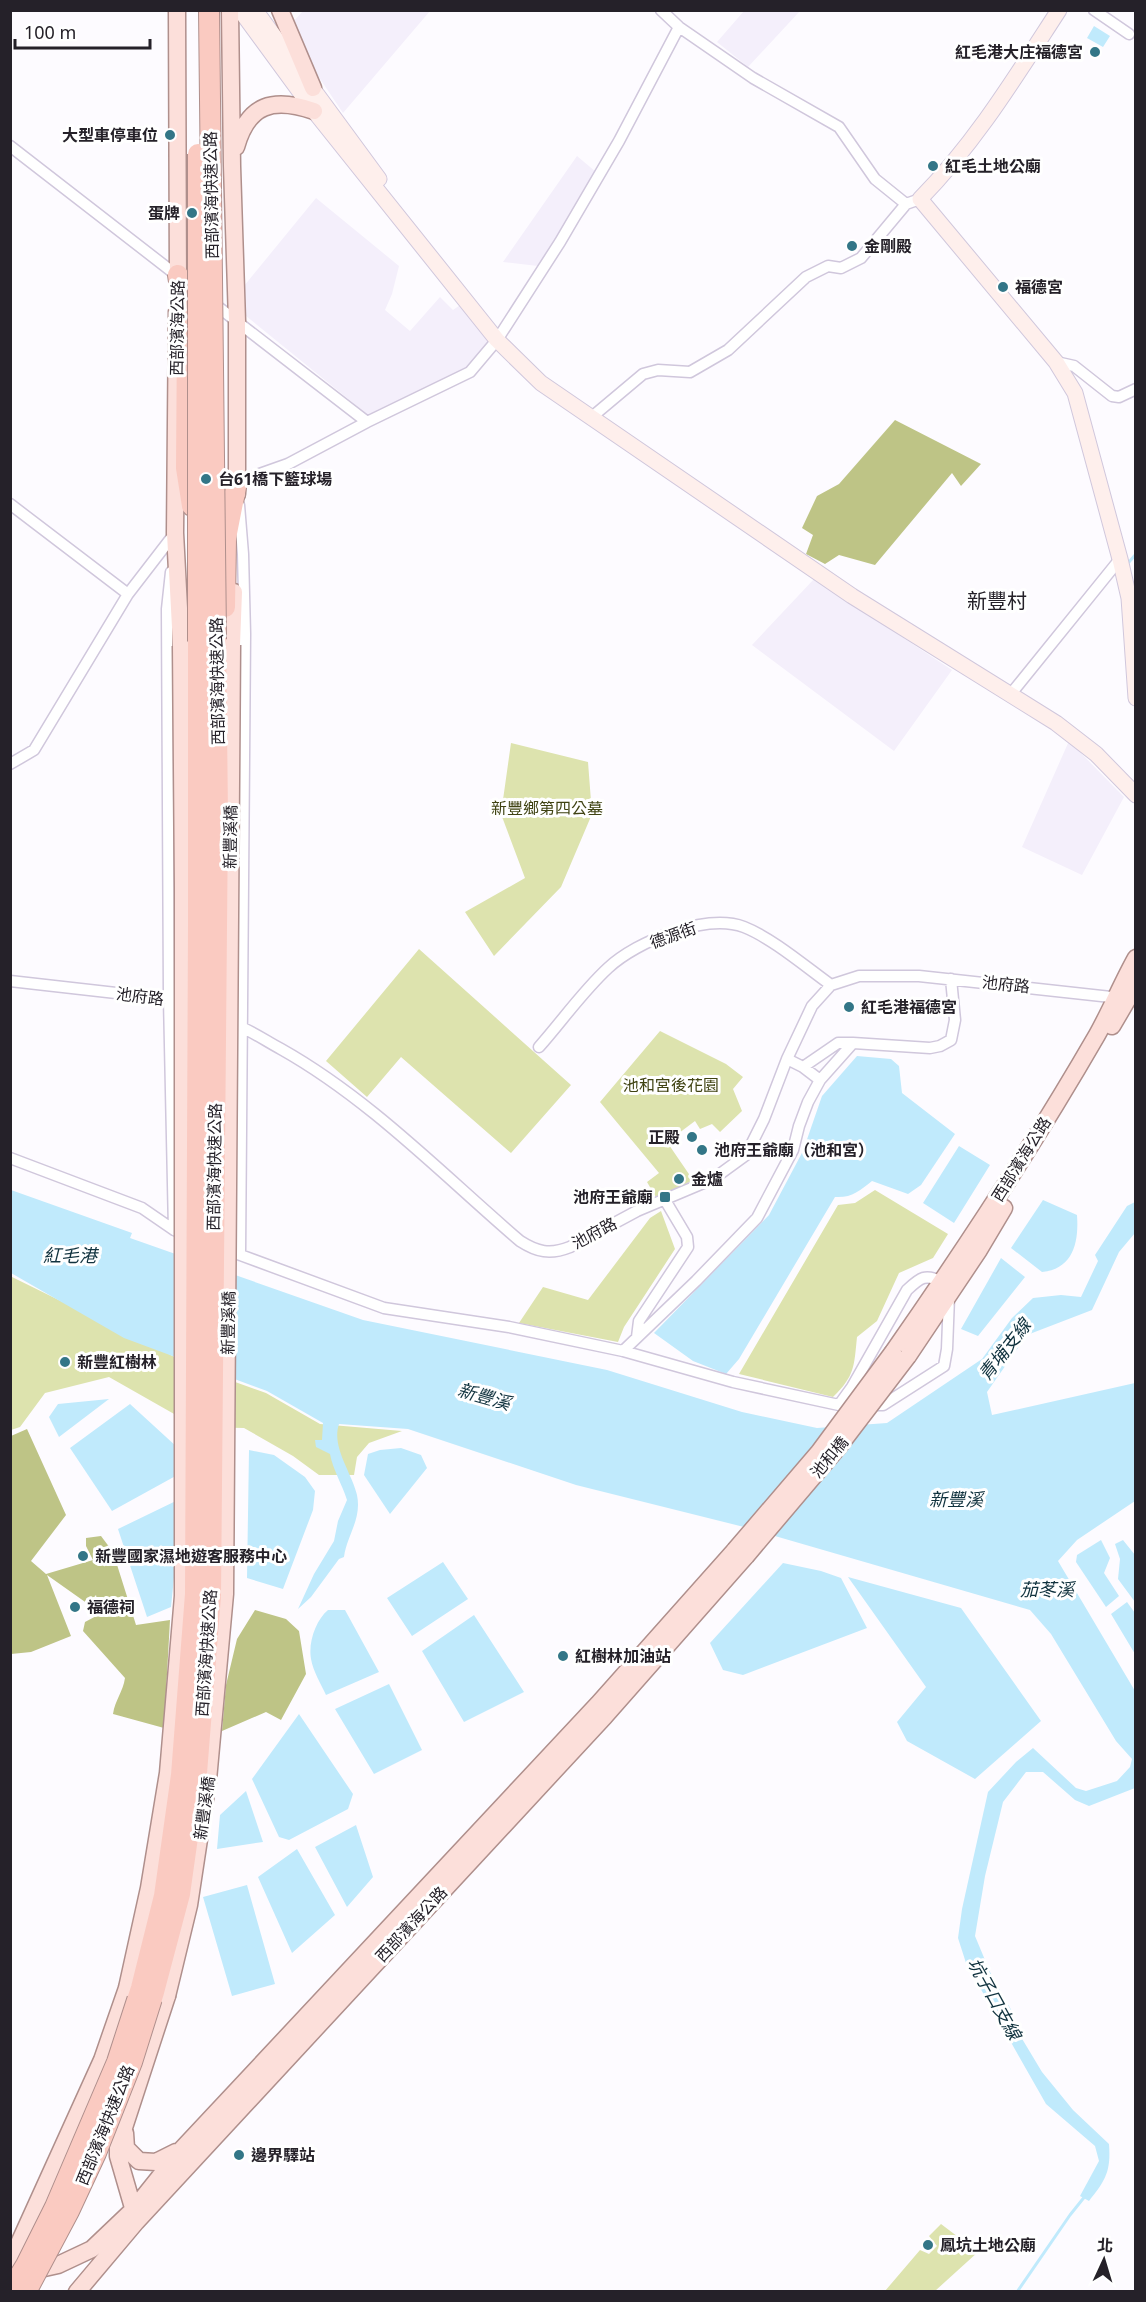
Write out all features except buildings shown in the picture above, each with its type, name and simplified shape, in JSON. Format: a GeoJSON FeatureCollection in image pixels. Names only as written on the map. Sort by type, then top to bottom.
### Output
{"type":"FeatureCollection","features":[{"type":"Feature","properties":{"kind":"highway","name":"西部濱海快速公路"},"geometry":{"type":"LineString","coordinates":[[10,2291],[26,2265],[55,2206],[117,2062],[141,1988],[164,1896],[181,1775],[195,1594],[198,10]]}},
{"type":"Feature","properties":{"kind":"highway","name":"西部濱海快速公路"},"geometry":{"type":"LineString","coordinates":[[26,2292],[69,2211],[96,2153],[132,2062],[154,1992],[180,1894],[197,1773],[210,1596],[218,816],[209,10]]}},
{"type":"Feature","properties":{"kind":"highway"},"geometry":{"type":"LineString","coordinates":[[178,275],[187,333],[186,468],[198,537]]}},
{"type":"Feature","properties":{"kind":"highway"},"geometry":{"type":"LineString","coordinates":[[218,816],[223,711],[226,538],[237,482]]}},
{"type":"Feature","properties":{"kind":"main road","name":"西部濱海公路"},"geometry":{"type":"LineString","coordinates":[[10,2263],[102,2060],[128,1988],[149,1888],[168,1773],[183,1596],[183,875],[181,646],[175,533],[178,275],[176,10]]}},
{"type":"Feature","properties":{"kind":"main road"},"geometry":{"type":"LineString","coordinates":[[230,10],[237,321],[237,482]]}},
{"type":"Feature","properties":{"kind":"main road"},"geometry":{"type":"LineString","coordinates":[[280,10],[314,88]]}},
{"type":"Feature","properties":{"kind":"main road"},"geometry":{"type":"LineString","coordinates":[[232,166],[241,131],[246,121],[255,113],[264,107],[277,104],[298,106],[314,111]]}},
{"type":"Feature","properties":{"kind":"main road","name":"新豐溪橋"},"geometry":{"type":"LineString","coordinates":[[125,2125],[167,1996],[189,1905],[208,1780],[225,1594],[232,645],[237,482]]}},
{"type":"Feature","properties":{"kind":"main road","name":"西部濱海公路"},"geometry":{"type":"LineString","coordinates":[[901,1354],[946,1288],[979,1250],[1129,995],[1136,958]]}},
{"type":"Feature","properties":{"kind":"main road","name":"池和橋"},"geometry":{"type":"LineString","coordinates":[[740,1553],[819,1452],[901,1354]]}},
{"type":"Feature","properties":{"kind":"main road","name":"西部濱海公路"},"geometry":{"type":"LineString","coordinates":[[10,2276],[58,2265],[92,2249],[135,2216],[598,1704],[740,1553]]}},
{"type":"Feature","properties":{"kind":"main road","name":"西部濱海公路"},"geometry":{"type":"LineString","coordinates":[[76,2292],[135,2216],[182,2149],[244,2094]]}},
{"type":"Feature","properties":{"kind":"main road"},"geometry":{"type":"LineString","coordinates":[[125,2125],[126,2148],[139,2162],[156,2162],[182,2149]]}},
{"type":"Feature","properties":{"kind":"main road"},"geometry":{"type":"LineString","coordinates":[[125,2125],[118,2146],[118,2156],[135,2216]]}},
{"type":"Feature","properties":{"kind":"street"},"geometry":{"type":"LineString","coordinates":[[240,10],[314,111],[497,339],[541,383],[593,416],[852,596],[1056,723],[1096,754],[1136,795]]}},
{"type":"Feature","properties":{"kind":"street"},"geometry":{"type":"LineString","coordinates":[[255,10],[366,159],[420,242]]}},
{"type":"Feature","properties":{"kind":"street"},"geometry":{"type":"LineString","coordinates":[[661,10],[679,27],[753,78],[838,127],[875,179],[913,201],[1056,362],[1075,393],[1120,559],[1129,598],[1136,698]]}},
{"type":"Feature","properties":{"kind":"street"},"geometry":{"type":"LineString","coordinates":[[593,416],[642,374],[658,370],[690,372],[728,350],[806,277],[828,266],[841,268],[861,258],[913,201],[950,169],[989,118],[1059,10]]}},
{"type":"Feature","properties":{"kind":"street"},"geometry":{"type":"LineString","coordinates":[[1094,10],[1129,34]]}},
{"type":"Feature","properties":{"kind":"street"},"geometry":{"type":"LineString","coordinates":[[240,1255],[245,634],[243,554],[237,482],[288,464],[367,422],[470,372],[497,339],[560,242],[613,151],[679,27]]}},
{"type":"Feature","properties":{"kind":"street"},"geometry":{"type":"LineString","coordinates":[[10,146],[367,422]]}},
{"type":"Feature","properties":{"kind":"street"},"geometry":{"type":"LineString","coordinates":[[1056,362],[1074,366],[1112,396],[1119,397],[1136,389]]}},
{"type":"Feature","properties":{"kind":"street"},"geometry":{"type":"LineString","coordinates":[[10,504],[128,594]]}},
{"type":"Feature","properties":{"kind":"street"},"geometry":{"type":"LineString","coordinates":[[10,764],[33,750],[128,594],[175,533]]}},
{"type":"Feature","properties":{"kind":"street"},"geometry":{"type":"LineString","coordinates":[[174,1230],[169,999],[167,609],[175,533]]}},
{"type":"Feature","properties":{"kind":"street"},"geometry":{"type":"LineString","coordinates":[[1010,695],[1120,559]]}},
{"type":"Feature","properties":{"kind":"street","name":"德源街"},"geometry":{"type":"LineString","coordinates":[[539,1047],[609,967],[663,936],[693,926],[711,923],[741,926],[756,933],[831,985]]}},
{"type":"Feature","properties":{"kind":"street","name":"池府路"},"geometry":{"type":"LineString","coordinates":[[10,981],[169,999],[242,1028],[317,1070],[342,1087],[397,1132],[520,1241],[544,1253],[561,1251],[637,1211],[713,1179],[746,1155],[768,1110],[787,1059],[812,1006],[831,985],[859,976],[919,976],[1129,995]]}},
{"type":"Feature","properties":{"kind":"street"},"geometry":{"type":"LineString","coordinates":[[803,1067],[838,1043],[930,1048],[951,1040],[954,1029],[951,979]]}},
{"type":"Feature","properties":{"kind":"street"},"geometry":{"type":"LineString","coordinates":[[623,1351],[696,1281],[756,1218],[793,1150],[799,1126],[820,1080],[853,1044]]}},
{"type":"Feature","properties":{"kind":"street"},"geometry":{"type":"LineString","coordinates":[[787,1059],[803,1067],[820,1080]]}},
{"type":"Feature","properties":{"kind":"street"},"geometry":{"type":"LineString","coordinates":[[10,1158],[142,1208],[174,1230],[384,1308],[509,1328],[623,1351],[733,1382],[838,1405],[882,1405],[944,1366],[947,1349],[946,1288],[933,1277],[920,1278],[907,1290],[852,1388],[838,1405]]}},
{"type":"Feature","properties":{"kind":"street"},"geometry":{"type":"LineString","coordinates":[[174,1196],[241,1197]]}},
{"type":"Feature","properties":{"kind":"street"},"geometry":{"type":"LineString","coordinates":[[637,1337],[639,1321],[688,1247],[687,1237],[665,1200]]}},
{"type":"Feature","properties":{"kind":"street"},"geometry":{"type":"LineString","coordinates":[[852,1388],[866,1405]]}},
{"type":"Feature","properties":{"kind":"shaded area"},"geometry":{"type":"Polygon","coordinates":[[[303,11],[430,11],[343,113],[310,64],[293,22],[303,11]]]}},
{"type":"Feature","properties":{"kind":"shaded area"},"geometry":{"type":"Polygon","coordinates":[[[744,11],[800,11],[748,67],[717,42],[744,11]]]}},
{"type":"Feature","properties":{"kind":"shaded area"},"geometry":{"type":"Polygon","coordinates":[[[577,156],[596,172],[538,266],[503,262],[577,156]]]}},
{"type":"Feature","properties":{"kind":"shaded area"},"geometry":{"type":"Polygon","coordinates":[[[316,198],[399,266],[392,294],[385,310],[410,331],[440,297],[453,310],[463,303],[489,340],[465,370],[368,415],[246,316],[244,286],[316,198]]]}},
{"type":"Feature","properties":{"kind":"shaded area"},"geometry":{"type":"Polygon","coordinates":[[[814,579],[952,670],[894,751],[752,645],[814,579]]]}},
{"type":"Feature","properties":{"kind":"shaded area"},"geometry":{"type":"Polygon","coordinates":[[[1069,741],[1124,797],[1082,875],[1022,847],[1069,741]]]}},
{"type":"Feature","properties":{"kind":"green space"},"geometry":{"type":"Polygon","coordinates":[[[895,420],[981,464],[961,486],[952,473],[875,565],[839,555],[825,564],[806,554],[813,535],[802,528],[817,496],[839,484],[895,420]]]}},
{"type":"Feature","properties":{"kind":"green space","name":"新豐鄉第四公墓"},"geometry":{"type":"Polygon","coordinates":[[[511,743],[588,762],[592,814],[561,887],[494,956],[465,912],[525,878],[501,814],[511,743]]]}},
{"type":"Feature","properties":{"kind":"green space"},"geometry":{"type":"Polygon","coordinates":[[[419,949],[571,1085],[511,1153],[401,1057],[367,1097],[326,1061],[419,949]]]}},
{"type":"Feature","properties":{"kind":"green space","name":"池和宮後花園"},"geometry":{"type":"Polygon","coordinates":[[[660,1031],[726,1064],[743,1077],[733,1089],[742,1111],[720,1132],[712,1124],[700,1129],[695,1121],[667,1142],[693,1180],[657,1199],[647,1182],[659,1173],[600,1102],[660,1031]]]}},
{"type":"Feature","properties":{"kind":"green space"},"geometry":{"type":"Polygon","coordinates":[[[875,1190],[948,1234],[933,1258],[899,1273],[877,1321],[857,1337],[854,1363],[846,1383],[833,1397],[739,1374],[838,1205],[855,1203],[875,1190]]]}},
{"type":"Feature","properties":{"kind":"green space"},"geometry":{"type":"Polygon","coordinates":[[[661,1211],[675,1249],[624,1327],[618,1342],[519,1323],[543,1287],[588,1300],[650,1218],[661,1211]]]}},
{"type":"Feature","properties":{"kind":"green space"},"geometry":{"type":"Polygon","coordinates":[[[10,1276],[199,1369],[266,1393],[320,1424],[402,1431],[369,1443],[357,1457],[354,1475],[319,1475],[293,1456],[244,1428],[197,1427],[109,1377],[45,1393],[20,1427],[11,1430],[10,1276]]]}},
{"type":"Feature","properties":{"kind":"green space"},"geometry":{"type":"Polygon","coordinates":[[[27,1429],[66,1515],[31,1561],[46,1574],[93,1560],[86,1546],[86,1538],[101,1536],[113,1552],[136,1625],[170,1620],[164,1728],[113,1714],[125,1678],[83,1631],[85,1622],[100,1614],[96,1595],[88,1604],[47,1575],[71,1636],[31,1652],[11,1654],[11,1436],[27,1429]]]}},
{"type":"Feature","properties":{"kind":"green space"},"geometry":{"type":"Polygon","coordinates":[[[255,1610],[286,1619],[299,1631],[306,1674],[281,1720],[266,1712],[222,1731],[226,1685],[237,1639],[255,1610]]]}},
{"type":"Feature","properties":{"kind":"green space"},"geometry":{"type":"Polygon","coordinates":[[[941,2224],[978,2252],[935,2291],[885,2291],[920,2250],[929,2254],[937,2246],[929,2236],[941,2224]]]}},
{"type":"Feature","properties":{"kind":"water"},"geometry":{"type":"Polygon","coordinates":[[[1094,26],[1110,36],[1103,47],[1087,38],[1094,26]]]}},
{"type":"Feature","properties":{"kind":"water"},"geometry":{"type":"Polygon","coordinates":[[[857,1056],[891,1059],[899,1066],[902,1093],[955,1134],[921,1185],[908,1194],[872,1181],[851,1195],[835,1197],[739,1359],[726,1374],[693,1361],[654,1333],[769,1215],[803,1151],[822,1096],[857,1056]]]}},
{"type":"Feature","properties":{"kind":"water"},"geometry":{"type":"Polygon","coordinates":[[[959,1146],[990,1165],[954,1223],[923,1203],[959,1146]]]}},
{"type":"Feature","properties":{"kind":"water","name":"新豐溪"},"geometry":{"type":"Polygon","coordinates":[[[11,1190],[132,1233],[130,1238],[363,1320],[607,1370],[742,1412],[817,1428],[887,1423],[982,1359],[1012,1318],[1033,1298],[1061,1295],[1081,1297],[1098,1261],[1095,1255],[1127,1206],[1135,1202],[1135,1233],[1119,1252],[1092,1310],[1027,1335],[987,1392],[992,1415],[1135,1383],[1135,1501],[1077,1540],[1058,1561],[1135,1691],[1135,1788],[1089,1806],[1075,1800],[1043,1772],[1026,1772],[1003,1802],[985,1876],[975,1936],[990,1972],[1014,2015],[1015,2027],[1042,2072],[1073,2110],[1109,2144],[1106,2175],[1089,2201],[1080,2196],[1099,2161],[1095,2146],[1046,2104],[966,1963],[958,1938],[962,1909],[988,1792],[1016,1762],[1033,1748],[1076,1788],[1086,1791],[1117,1781],[1130,1767],[1132,1759],[1116,1741],[1051,1634],[1030,1610],[744,1527],[576,1485],[408,1429],[339,1424],[338,1442],[357,1495],[358,1512],[344,1557],[339,1559],[311,1597],[298,1609],[314,1574],[334,1541],[338,1521],[347,1500],[330,1454],[316,1447],[315,1440],[322,1440],[323,1423],[267,1391],[124,1338],[11,1273],[11,1190]]]}},
{"type":"Feature","properties":{"kind":"water"},"geometry":{"type":"Polygon","coordinates":[[[1043,1200],[1077,1215],[1077,1235],[1072,1253],[1067,1260],[1061,1266],[1042,1272],[1011,1248],[1043,1200]]]}},
{"type":"Feature","properties":{"kind":"water"},"geometry":{"type":"Polygon","coordinates":[[[1001,1258],[1025,1277],[978,1336],[961,1329],[1001,1258]]]}},
{"type":"Feature","properties":{"kind":"water"},"geometry":{"type":"Polygon","coordinates":[[[109,1399],[59,1437],[49,1417],[58,1404],[109,1399]]]}},
{"type":"Feature","properties":{"kind":"water"},"geometry":{"type":"Polygon","coordinates":[[[130,1404],[189,1458],[181,1473],[112,1511],[70,1448],[130,1404]]]}},
{"type":"Feature","properties":{"kind":"water"},"geometry":{"type":"Polygon","coordinates":[[[401,1448],[421,1455],[427,1468],[390,1514],[364,1475],[368,1454],[401,1448]]]}},
{"type":"Feature","properties":{"kind":"water"},"geometry":{"type":"Polygon","coordinates":[[[249,1450],[274,1455],[305,1477],[315,1491],[313,1510],[283,1589],[247,1578],[249,1450]]]}},
{"type":"Feature","properties":{"kind":"water"},"geometry":{"type":"Polygon","coordinates":[[[182,1498],[171,1607],[147,1617],[118,1529],[182,1498]]]}},
{"type":"Feature","properties":{"kind":"water"},"geometry":{"type":"Polygon","coordinates":[[[1101,1540],[1110,1558],[1104,1573],[1119,1596],[1106,1607],[1076,1562],[1077,1555],[1101,1540]]]}},
{"type":"Feature","properties":{"kind":"water"},"geometry":{"type":"Polygon","coordinates":[[[1123,1540],[1135,1555],[1135,1602],[1118,1579],[1120,1559],[1115,1544],[1123,1540]]]}},
{"type":"Feature","properties":{"kind":"water"},"geometry":{"type":"Polygon","coordinates":[[[443,1562],[468,1599],[412,1636],[387,1598],[443,1562]]]}},
{"type":"Feature","properties":{"kind":"water"},"geometry":{"type":"Polygon","coordinates":[[[783,1563],[841,1578],[867,1628],[743,1675],[723,1670],[710,1643],[783,1563]]]}},
{"type":"Feature","properties":{"kind":"water"},"geometry":{"type":"Polygon","coordinates":[[[848,1577],[961,1608],[1041,1721],[975,1779],[907,1741],[897,1722],[926,1687],[848,1577]]]}},
{"type":"Feature","properties":{"kind":"water"},"geometry":{"type":"Polygon","coordinates":[[[1127,1602],[1135,1613],[1135,1654],[1111,1614],[1127,1602]]]}},
{"type":"Feature","properties":{"kind":"water"},"geometry":{"type":"Polygon","coordinates":[[[328,1610],[345,1610],[379,1672],[326,1695],[313,1668],[310,1652],[317,1625],[328,1610]]]}},
{"type":"Feature","properties":{"kind":"water"},"geometry":{"type":"Polygon","coordinates":[[[474,1615],[524,1692],[464,1722],[422,1651],[474,1615]]]}},
{"type":"Feature","properties":{"kind":"water"},"geometry":{"type":"Polygon","coordinates":[[[389,1684],[422,1750],[374,1774],[335,1709],[389,1684]]]}},
{"type":"Feature","properties":{"kind":"water"},"geometry":{"type":"Polygon","coordinates":[[[299,1714],[353,1794],[348,1809],[289,1840],[279,1837],[252,1779],[299,1714]]]}},
{"type":"Feature","properties":{"kind":"water"},"geometry":{"type":"Polygon","coordinates":[[[246,1791],[263,1842],[217,1849],[220,1815],[246,1791]]]}},
{"type":"Feature","properties":{"kind":"water"},"geometry":{"type":"Polygon","coordinates":[[[356,1825],[373,1877],[347,1907],[315,1847],[356,1825]]]}},
{"type":"Feature","properties":{"kind":"water"},"geometry":{"type":"Polygon","coordinates":[[[297,1849],[335,1915],[292,1953],[258,1877],[297,1849]]]}},
{"type":"Feature","properties":{"kind":"water"},"geometry":{"type":"Polygon","coordinates":[[[247,1885],[275,1984],[232,1996],[203,1897],[247,1885]]]}},
{"type":"Feature","properties":{"kind":"waterway"},"geometry":{"type":"LineString","coordinates":[[1129,562],[1136,554]]}},
{"type":"Feature","properties":{"kind":"waterway","name":"坑子口支線"},"geometry":{"type":"LineString","coordinates":[[1017,2292],[1086,2195]]}},
{"type":"Feature","properties":{"kind":"place","name":"紅毛港大庄福德宮"},"geometry":{"type":"Point","coordinates":[1095,52]}},
{"type":"Feature","properties":{"kind":"place","name":"大型車停車位"},"geometry":{"type":"Point","coordinates":[170,135]}},
{"type":"Feature","properties":{"kind":"place","name":"紅毛土地公廟"},"geometry":{"type":"Point","coordinates":[933,166]}},
{"type":"Feature","properties":{"kind":"place","name":"蛋牌"},"geometry":{"type":"Point","coordinates":[192,213]}},
{"type":"Feature","properties":{"kind":"place","name":"金剛殿"},"geometry":{"type":"Point","coordinates":[852,246]}},
{"type":"Feature","properties":{"kind":"place","name":"福德宮"},"geometry":{"type":"Point","coordinates":[1003,287]}},
{"type":"Feature","properties":{"kind":"place","name":"台61橋下籃球場"},"geometry":{"type":"Point","coordinates":[206,479]}},
{"type":"Feature","properties":{"kind":"place","name":"紅毛港福德宮"},"geometry":{"type":"Point","coordinates":[849,1007]}},
{"type":"Feature","properties":{"kind":"place","name":"正殿"},"geometry":{"type":"Point","coordinates":[692,1137]}},
{"type":"Feature","properties":{"kind":"place","name":"池府王爺廟（池和宮）"},"geometry":{"type":"Point","coordinates":[702,1150]}},
{"type":"Feature","properties":{"kind":"place","name":"金爐"},"geometry":{"type":"Point","coordinates":[679,1179]}},
{"type":"Feature","properties":{"kind":"place","name":"池府王爺廟"},"geometry":{"type":"Point","coordinates":[665,1197]}},
{"type":"Feature","properties":{"kind":"place","name":"新豐紅樹林"},"geometry":{"type":"Point","coordinates":[65,1362]}},
{"type":"Feature","properties":{"kind":"place","name":"新豐國家濕地遊客服務中心"},"geometry":{"type":"Point","coordinates":[83,1556]}},
{"type":"Feature","properties":{"kind":"place","name":"福德祠"},"geometry":{"type":"Point","coordinates":[75,1607]}},
{"type":"Feature","properties":{"kind":"place","name":"紅樹林加油站"},"geometry":{"type":"Point","coordinates":[563,1656]}},
{"type":"Feature","properties":{"kind":"place","name":"邊界驛站"},"geometry":{"type":"Point","coordinates":[239,2155]}},
{"type":"Feature","properties":{"kind":"place","name":"鳳坑土地公廟"},"geometry":{"type":"Point","coordinates":[928,2245]}},
{"type":"Feature","properties":{"kind":"district","name":"新豐村"},"geometry":{"type":"Point","coordinates":[997,601]}},
{"type":"Feature","properties":{"kind":"water label","name":"紅毛港"},"geometry":{"type":"Point","coordinates":[70,1256]}},
{"type":"Feature","properties":{"kind":"water label","name":"青埔支線"},"geometry":{"type":"Point","coordinates":[1005,1350]}},
{"type":"Feature","properties":{"kind":"water label","name":"茄苳溪"},"geometry":{"type":"Point","coordinates":[1047,1590]}}]}
